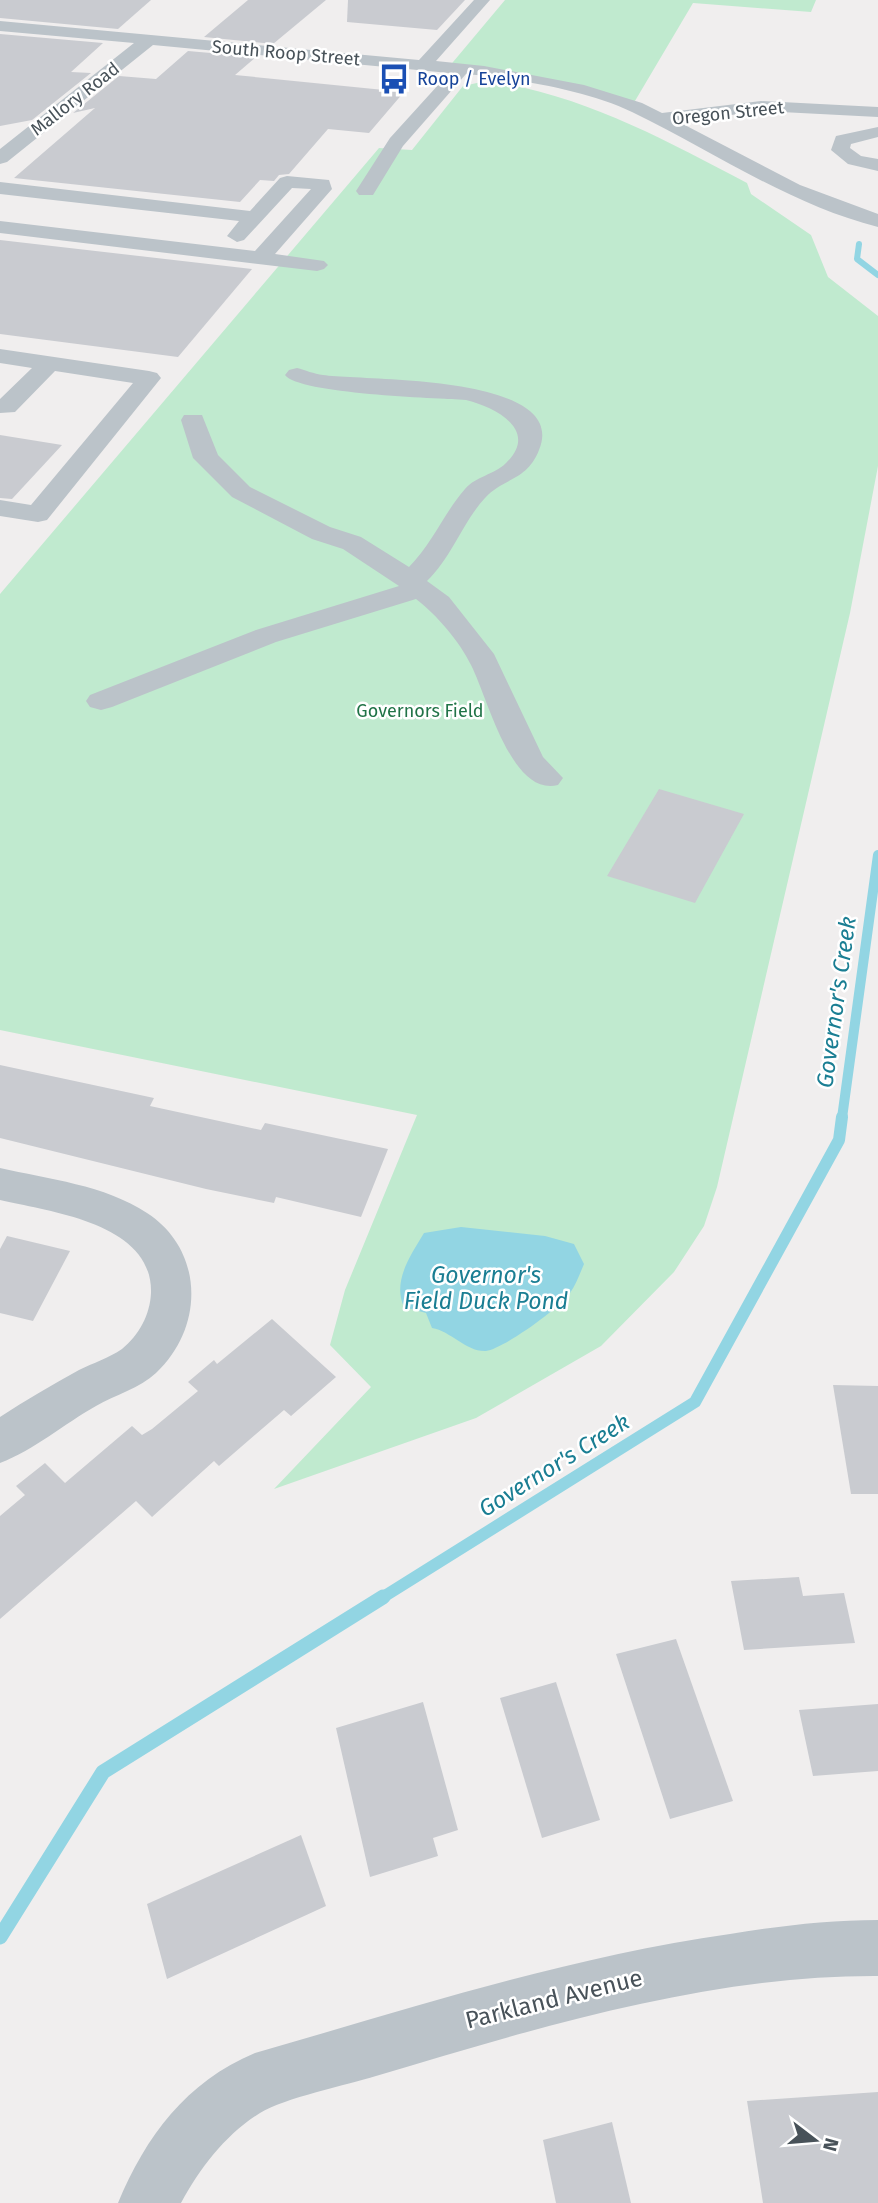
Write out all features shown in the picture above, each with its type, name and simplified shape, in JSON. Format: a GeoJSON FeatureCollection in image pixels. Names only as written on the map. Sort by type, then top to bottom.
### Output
{"type":"FeatureCollection","features":[{"type":"Feature","properties":{"kind":"street"},"geometry":{"type":"LineString","coordinates":[[424,66],[482,0]]}},
{"type":"Feature","properties":{"kind":"street"},"geometry":{"type":"LineString","coordinates":[[53,36],[80,15]]}},
{"type":"Feature","properties":{"kind":"street","name":"South Roop Street"},"geometry":{"type":"LineString","coordinates":[[0,26],[53,36],[149,40],[518,75],[584,90],[661,119],[793,189],[878,221]]}},
{"type":"Feature","properties":{"kind":"street"},"geometry":{"type":"LineString","coordinates":[[0,36],[53,36],[103,46],[105,50]]}},
{"type":"Feature","properties":{"kind":"street","name":"Mallory Road"},"geometry":{"type":"LineString","coordinates":[[0,158],[8,145],[111,71],[149,40]]}},
{"type":"Feature","properties":{"kind":"street"},"geometry":{"type":"LineString","coordinates":[[411,46],[439,49]]}},
{"type":"Feature","properties":{"kind":"street"},"geometry":{"type":"LineString","coordinates":[[86,67],[111,71]]}},
{"type":"Feature","properties":{"kind":"street"},"geometry":{"type":"LineString","coordinates":[[366,191],[373,175],[400,140],[462,69]]}},
{"type":"Feature","properties":{"kind":"street","name":"Oregon Street"},"geometry":{"type":"LineString","coordinates":[[661,119],[761,106],[878,112]]}},
{"type":"Feature","properties":{"kind":"street"},"geometry":{"type":"LineString","coordinates":[[878,132],[843,139],[840,150],[855,160],[878,165]]}},
{"type":"Feature","properties":{"kind":"street"},"geometry":{"type":"LineString","coordinates":[[221,254],[287,182],[317,183],[323,187],[260,258]]}},
{"type":"Feature","properties":{"kind":"street"},"geometry":{"type":"LineString","coordinates":[[0,188],[254,217]]}},
{"type":"Feature","properties":{"kind":"street"},"geometry":{"type":"LineString","coordinates":[[0,207],[238,235]]}},
{"type":"Feature","properties":{"kind":"street"},"geometry":{"type":"LineString","coordinates":[[0,228],[317,265]]}},
{"type":"Feature","properties":{"kind":"street"},"geometry":{"type":"LineString","coordinates":[[0,356],[149,378],[38,514],[0,508]]}},
{"type":"Feature","properties":{"kind":"street"},"geometry":{"type":"LineString","coordinates":[[0,406],[7,407],[50,363]]}},
{"type":"Feature","properties":{"kind":"street"},"geometry":{"type":"LineString","coordinates":[[101,701],[265,636],[415,585],[482,484],[517,467],[528,447],[528,427],[517,410],[490,397],[319,382],[298,375]]}},
{"type":"Feature","properties":{"kind":"street"},"geometry":{"type":"LineString","coordinates":[[193,420],[206,458],[241,492],[321,533],[352,543],[439,603],[484,660],[529,762],[547,778]]}},
{"type":"Feature","properties":{"kind":"street"},"geometry":{"type":"LineString","coordinates":[[0,1184],[104,1211],[136,1225],[153,1239],[168,1260],[173,1303],[163,1330],[141,1360],[45,1412],[0,1442]]}},
{"type":"Feature","properties":{"kind":"street","name":"Parkland Avenue"},"geometry":{"type":"LineString","coordinates":[[149,2203],[192,2131],[238,2091],[346,2056],[593,1987],[688,1966],[846,1948],[878,1948]]}},
{"type":"Feature","properties":{"kind":"green space"},"geometry":{"type":"Polygon","coordinates":[[[505,0],[816,0],[811,12],[693,3],[632,106],[584,90],[448,68],[505,0]]]}},
{"type":"Feature","properties":{"kind":"green space","name":"Governors Field"},"geometry":{"type":"Polygon","coordinates":[[[486,81],[555,96],[589,107],[653,135],[747,183],[751,194],[811,235],[828,277],[878,316],[878,466],[850,613],[717,1187],[704,1226],[674,1272],[601,1346],[476,1418],[274,1489],[371,1387],[330,1345],[345,1290],[417,1115],[0,1030],[0,594],[379,148],[412,150],[463,86],[486,81]]]}},
{"type":"Feature","properties":{"kind":"water","name":"Governor's Field Duck Pond"},"geometry":{"type":"Polygon","coordinates":[[[461,1227],[545,1236],[574,1244],[584,1264],[572,1290],[564,1300],[531,1327],[494,1349],[486,1351],[472,1348],[432,1328],[426,1313],[404,1307],[400,1288],[405,1268],[424,1233],[461,1227]]]}},
{"type":"Feature","properties":{"kind":"building"},"geometry":{"type":"Polygon","coordinates":[[[0,0],[151,0],[118,29],[0,18],[0,0]]]}},
{"type":"Feature","properties":{"kind":"building"},"geometry":{"type":"Polygon","coordinates":[[[248,0],[326,0],[273,44],[204,37],[248,0]]]}},
{"type":"Feature","properties":{"kind":"building"},"geometry":{"type":"Polygon","coordinates":[[[348,0],[465,0],[437,30],[347,22],[348,0]]]}},
{"type":"Feature","properties":{"kind":"building"},"geometry":{"type":"Polygon","coordinates":[[[0,34],[103,43],[71,72],[91,73],[32,120],[0,126],[0,34]]]}},
{"type":"Feature","properties":{"kind":"building"},"geometry":{"type":"Polygon","coordinates":[[[188,51],[256,57],[235,75],[404,92],[369,133],[328,129],[289,174],[279,175],[274,181],[260,180],[240,202],[14,178],[95,108],[73,113],[119,76],[156,79],[188,51]]]}},
{"type":"Feature","properties":{"kind":"building"},"geometry":{"type":"Polygon","coordinates":[[[0,240],[252,269],[178,357],[0,334],[0,240]]]}},
{"type":"Feature","properties":{"kind":"building"},"geometry":{"type":"Polygon","coordinates":[[[0,435],[62,445],[12,499],[0,498],[0,435]]]}},
{"type":"Feature","properties":{"kind":"building"},"geometry":{"type":"Polygon","coordinates":[[[659,789],[744,814],[695,903],[607,876],[659,789]]]}},
{"type":"Feature","properties":{"kind":"building"},"geometry":{"type":"Polygon","coordinates":[[[0,1065],[154,1098],[150,1106],[261,1130],[265,1123],[388,1149],[361,1217],[276,1197],[274,1203],[206,1189],[0,1138],[0,1065]]]}},
{"type":"Feature","properties":{"kind":"building"},"geometry":{"type":"Polygon","coordinates":[[[7,1236],[70,1251],[33,1321],[0,1313],[0,1249],[7,1236]]]}},
{"type":"Feature","properties":{"kind":"building"},"geometry":{"type":"Polygon","coordinates":[[[272,1319],[336,1377],[291,1416],[284,1410],[219,1466],[214,1461],[152,1517],[136,1501],[0,1619],[0,1516],[25,1495],[16,1486],[45,1463],[65,1483],[132,1426],[142,1435],[152,1429],[198,1391],[188,1382],[214,1360],[217,1364],[272,1319]]]}},
{"type":"Feature","properties":{"kind":"building"},"geometry":{"type":"Polygon","coordinates":[[[833,1385],[878,1386],[878,1494],[851,1494],[833,1385]]]}},
{"type":"Feature","properties":{"kind":"building"},"geometry":{"type":"Polygon","coordinates":[[[799,1577],[803,1596],[844,1593],[855,1643],[744,1650],[731,1581],[799,1577]]]}},
{"type":"Feature","properties":{"kind":"building"},"geometry":{"type":"Polygon","coordinates":[[[676,1639],[733,1801],[670,1819],[616,1654],[676,1639]]]}},
{"type":"Feature","properties":{"kind":"building"},"geometry":{"type":"Polygon","coordinates":[[[556,1682],[600,1820],[542,1838],[500,1698],[556,1682]]]}},
{"type":"Feature","properties":{"kind":"building"},"geometry":{"type":"Polygon","coordinates":[[[423,1702],[458,1830],[433,1838],[438,1856],[370,1877],[336,1728],[423,1702]]]}},
{"type":"Feature","properties":{"kind":"building"},"geometry":{"type":"Polygon","coordinates":[[[878,1704],[878,1771],[813,1776],[799,1710],[878,1704]]]}},
{"type":"Feature","properties":{"kind":"building"},"geometry":{"type":"Polygon","coordinates":[[[301,1835],[326,1906],[167,1979],[147,1904],[301,1835]]]}},
{"type":"Feature","properties":{"kind":"building"},"geometry":{"type":"Polygon","coordinates":[[[878,2092],[878,2203],[763,2203],[747,2101],[878,2092]]]}},
{"type":"Feature","properties":{"kind":"building"},"geometry":{"type":"Polygon","coordinates":[[[612,2122],[631,2203],[556,2203],[543,2140],[612,2122]]]}},
{"type":"Feature","properties":{"kind":"waterway","name":"Governor's Creek"},"geometry":{"type":"LineString","coordinates":[[859,244],[857,259],[878,275]]}},
{"type":"Feature","properties":{"kind":"waterway","name":"Governor's Creek"},"geometry":{"type":"LineString","coordinates":[[842,1118],[878,855]]}},
{"type":"Feature","properties":{"kind":"waterway","name":"Governor's Creek"},"geometry":{"type":"LineString","coordinates":[[380,1599],[695,1402],[839,1140],[842,1117]]}},
{"type":"Feature","properties":{"kind":"waterway","name":"Governor's Creek"},"geometry":{"type":"LineString","coordinates":[[0,1937],[103,1772],[383,1597]]}},
{"type":"Feature","properties":{"kind":"place","name":"Roop / Evelyn"},"geometry":{"type":"Point","coordinates":[394,79]}}]}
